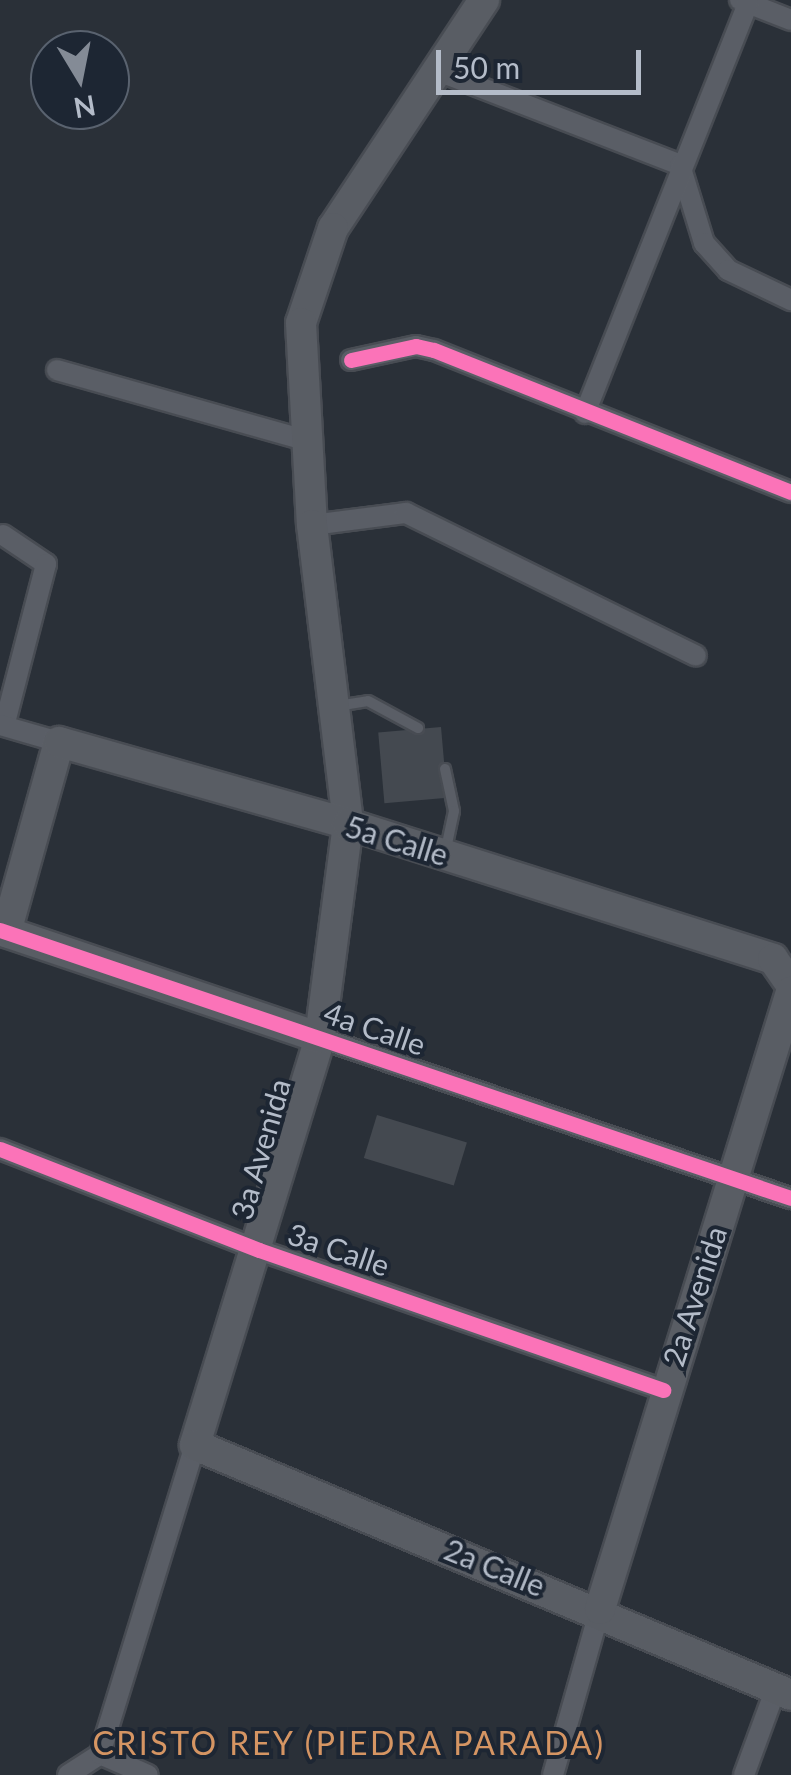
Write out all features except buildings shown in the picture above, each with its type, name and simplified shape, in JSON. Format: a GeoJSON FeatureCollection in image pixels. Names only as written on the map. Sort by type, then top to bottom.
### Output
{"type":"FeatureCollection","features":[{"type":"Feature","properties":{"kind":"main road","name":"3a Avenida"},"geometry":{"type":"LineString","coordinates":[[195,1445],[259,1250],[320,1038],[348,824],[337,706],[312,526],[304,440],[301,324],[317,264],[433,69],[484,0]]}},
{"type":"Feature","properties":{"kind":"main road","name":"5a Calle"},"geometry":{"type":"LineString","coordinates":[[59,742],[348,824],[773,959],[790,983]]}},
{"type":"Feature","properties":{"kind":"main road"},"geometry":{"type":"LineString","coordinates":[[2,938],[59,742]]}},
{"type":"Feature","properties":{"kind":"main road","name":"4a Calle"},"geometry":{"type":"LineString","coordinates":[[2,938],[320,1038]]}},
{"type":"Feature","properties":{"kind":"main road","name":"2a Avenida"},"geometry":{"type":"LineString","coordinates":[[600,1610],[663,1390],[731,1179],[783,1049],[790,983]]}},
{"type":"Feature","properties":{"kind":"main road","name":"2a Calle"},"geometry":{"type":"LineString","coordinates":[[195,1445],[600,1610],[784,1692]]}},
{"type":"Feature","properties":{"kind":"street"},"geometry":{"type":"LineString","coordinates":[[586,413],[744,2],[791,20]]}},
{"type":"Feature","properties":{"kind":"street"},"geometry":{"type":"LineString","coordinates":[[433,69],[680,165]]}},
{"type":"Feature","properties":{"kind":"street"},"geometry":{"type":"LineString","coordinates":[[680,165],[704,242],[728,270],[791,300]]}},
{"type":"Feature","properties":{"kind":"street"},"geometry":{"type":"LineString","coordinates":[[351,360],[416,346],[434,350],[791,492]]}},
{"type":"Feature","properties":{"kind":"street"},"geometry":{"type":"LineString","coordinates":[[57,370],[304,440]]}},
{"type":"Feature","properties":{"kind":"street"},"geometry":{"type":"LineString","coordinates":[[312,526],[406,513],[696,656]]}},
{"type":"Feature","properties":{"kind":"street"},"geometry":{"type":"LineString","coordinates":[[2,726],[46,564],[3,535]]}},
{"type":"Feature","properties":{"kind":"street","name":"5a Calle"},"geometry":{"type":"LineString","coordinates":[[2,726],[59,742]]}},
{"type":"Feature","properties":{"kind":"street","name":"4a Calle"},"geometry":{"type":"LineString","coordinates":[[320,1038],[791,1198]]}},
{"type":"Feature","properties":{"kind":"street","name":"3a Calle"},"geometry":{"type":"LineString","coordinates":[[0,1149],[259,1250],[663,1390]]}},
{"type":"Feature","properties":{"kind":"street","name":"3a Avenida"},"geometry":{"type":"LineString","coordinates":[[100,1754],[195,1445]]}},
{"type":"Feature","properties":{"kind":"street","name":"2a Avenida"},"geometry":{"type":"LineString","coordinates":[[553,1775],[600,1610]]}},
{"type":"Feature","properties":{"kind":"street"},"geometry":{"type":"LineString","coordinates":[[744,1775],[784,1692]]}},
{"type":"Feature","properties":{"kind":"street"},"geometry":{"type":"LineString","coordinates":[[68,1775],[100,1754]]}},
{"type":"Feature","properties":{"kind":"street"},"geometry":{"type":"LineString","coordinates":[[100,1754],[115,1775]]}},
{"type":"Feature","properties":{"kind":"street"},"geometry":{"type":"LineString","coordinates":[[100,1754],[148,1775]]}},
{"type":"Feature","properties":{"kind":"lane"},"geometry":{"type":"LineString","coordinates":[[337,706],[368,701],[418,728]]}},
{"type":"Feature","properties":{"kind":"lane"},"geometry":{"type":"LineString","coordinates":[[444,855],[454,811],[445,770]]}},
{"type":"Feature","properties":{"kind":"cycle path"},"geometry":{"type":"LineString","coordinates":[[351,360],[416,346],[434,350],[791,492]]}},
{"type":"Feature","properties":{"kind":"cycle path"},"geometry":{"type":"LineString","coordinates":[[0,930],[791,1198]]}},
{"type":"Feature","properties":{"kind":"cycle path"},"geometry":{"type":"LineString","coordinates":[[0,1149],[259,1250],[663,1390]]}},
{"type":"Feature","properties":{"kind":"district","name":"CRISTO REY (PIEDRA PARADA)"},"geometry":{"type":"Point","coordinates":[349,1743]}}]}
